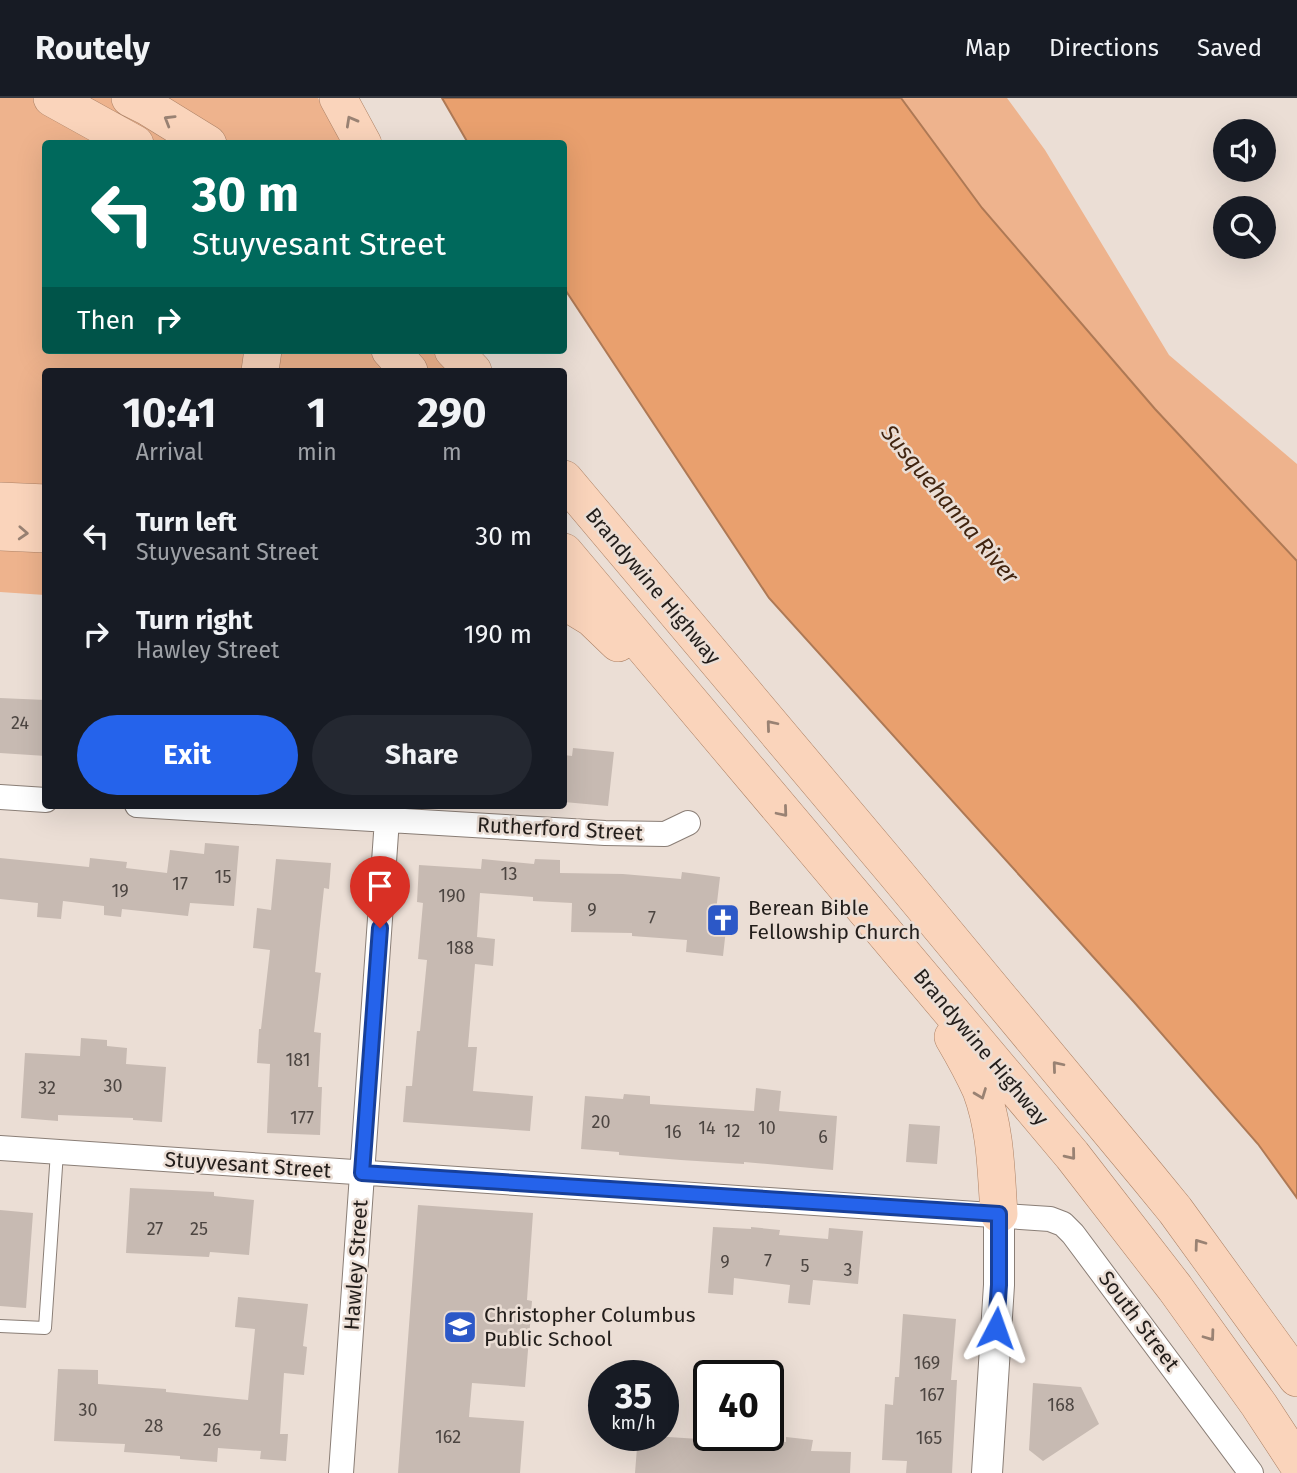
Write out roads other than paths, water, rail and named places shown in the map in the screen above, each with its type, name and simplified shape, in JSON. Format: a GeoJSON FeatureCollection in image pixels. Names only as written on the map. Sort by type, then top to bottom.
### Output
{"type":"FeatureCollection","features":[{"type":"Feature","properties":{"kind":"main road"},"geometry":{"type":"LineString","coordinates":[[50,98],[110,140]]}},
{"type":"Feature","properties":{"kind":"main road"},"geometry":{"type":"LineString","coordinates":[[50,98],[128,140]]}},
{"type":"Feature","properties":{"kind":"main road"},"geometry":{"type":"LineString","coordinates":[[130,98],[202,140]]}},
{"type":"Feature","properties":{"kind":"main road"},"geometry":{"type":"LineString","coordinates":[[338,98],[361,140]]}},
{"type":"Feature","properties":{"kind":"main road"},"geometry":{"type":"LineString","coordinates":[[394,354],[406,368]]}},
{"type":"Feature","properties":{"kind":"main road"},"geometry":{"type":"LineString","coordinates":[[457,354],[470,368]]}},
{"type":"Feature","properties":{"kind":"main road"},"geometry":{"type":"LineString","coordinates":[[489,354],[500,368]]}},
{"type":"Feature","properties":{"kind":"main road"},"geometry":{"type":"LineString","coordinates":[[567,458],[640,570]]}},
{"type":"Feature","properties":{"kind":"main road","name":"Brandywine Highway"},"geometry":{"type":"LineString","coordinates":[[567,483],[1148,1177],[1297,1378]]}},
{"type":"Feature","properties":{"kind":"main road"},"geometry":{"type":"LineString","coordinates":[[0,501],[42,503]]}},
{"type":"Feature","properties":{"kind":"main road"},"geometry":{"type":"LineString","coordinates":[[0,532],[42,534]]}},
{"type":"Feature","properties":{"kind":"main road","name":"Brandywine Highway"},"geometry":{"type":"LineString","coordinates":[[567,556],[1045,1123],[1143,1245],[1247,1388],[1297,1463]]}},
{"type":"Feature","properties":{"kind":"main road"},"geometry":{"type":"LineString","coordinates":[[567,603],[592,618],[739,760]]}},
{"type":"Feature","properties":{"kind":"main road"},"geometry":{"type":"LineString","coordinates":[[883,931],[948,1029],[980,1089],[994,1139],[999,1214]]}},
{"type":"Feature","properties":{"kind":"main road"},"geometry":{"type":"LineString","coordinates":[[1250,1312],[1297,1371]]}},
{"type":"Feature","properties":{"kind":"street"},"geometry":{"type":"LineString","coordinates":[[0,797],[42,800]]}},
{"type":"Feature","properties":{"kind":"street","name":"Rutherford Street"},"geometry":{"type":"LineString","coordinates":[[280,809],[388,812],[617,834],[665,834],[688,823]]}},
{"type":"Feature","properties":{"kind":"street","name":"Hawley Street"},"geometry":{"type":"LineString","coordinates":[[341,1473],[388,812]]}},
{"type":"Feature","properties":{"kind":"street","name":"Stuyvesant Street"},"geometry":{"type":"LineString","coordinates":[[0,1147],[999,1214]]}},
{"type":"Feature","properties":{"kind":"street"},"geometry":{"type":"LineString","coordinates":[[987,1473],[999,1285],[999,1214]]}},
{"type":"Feature","properties":{"kind":"street","name":"South Street"},"geometry":{"type":"LineString","coordinates":[[999,1214],[1050,1219],[1069,1229],[1251,1473]]}},
{"type":"Feature","properties":{"kind":"lane"},"geometry":{"type":"LineString","coordinates":[[0,1326],[45,1328],[57,1152]]}},
{"type":"Feature","properties":{"kind":"water","name":"Susquehanna River"},"geometry":{"type":"Polygon","coordinates":[[[442,98],[901,98],[982,208],[1155,409],[1297,561],[1297,1198],[1258,1144],[1134,1002],[769,598],[567,293],[567,140],[466,140],[442,98]]]}},
{"type":"Feature","properties":{"kind":"place","name":"Berean Bible Fellowship Church"},"geometry":{"type":"Point","coordinates":[723,920]}},
{"type":"Feature","properties":{"kind":"place","name":"Christopher Columbus Public School"},"geometry":{"type":"Point","coordinates":[460,1327]}}]}
